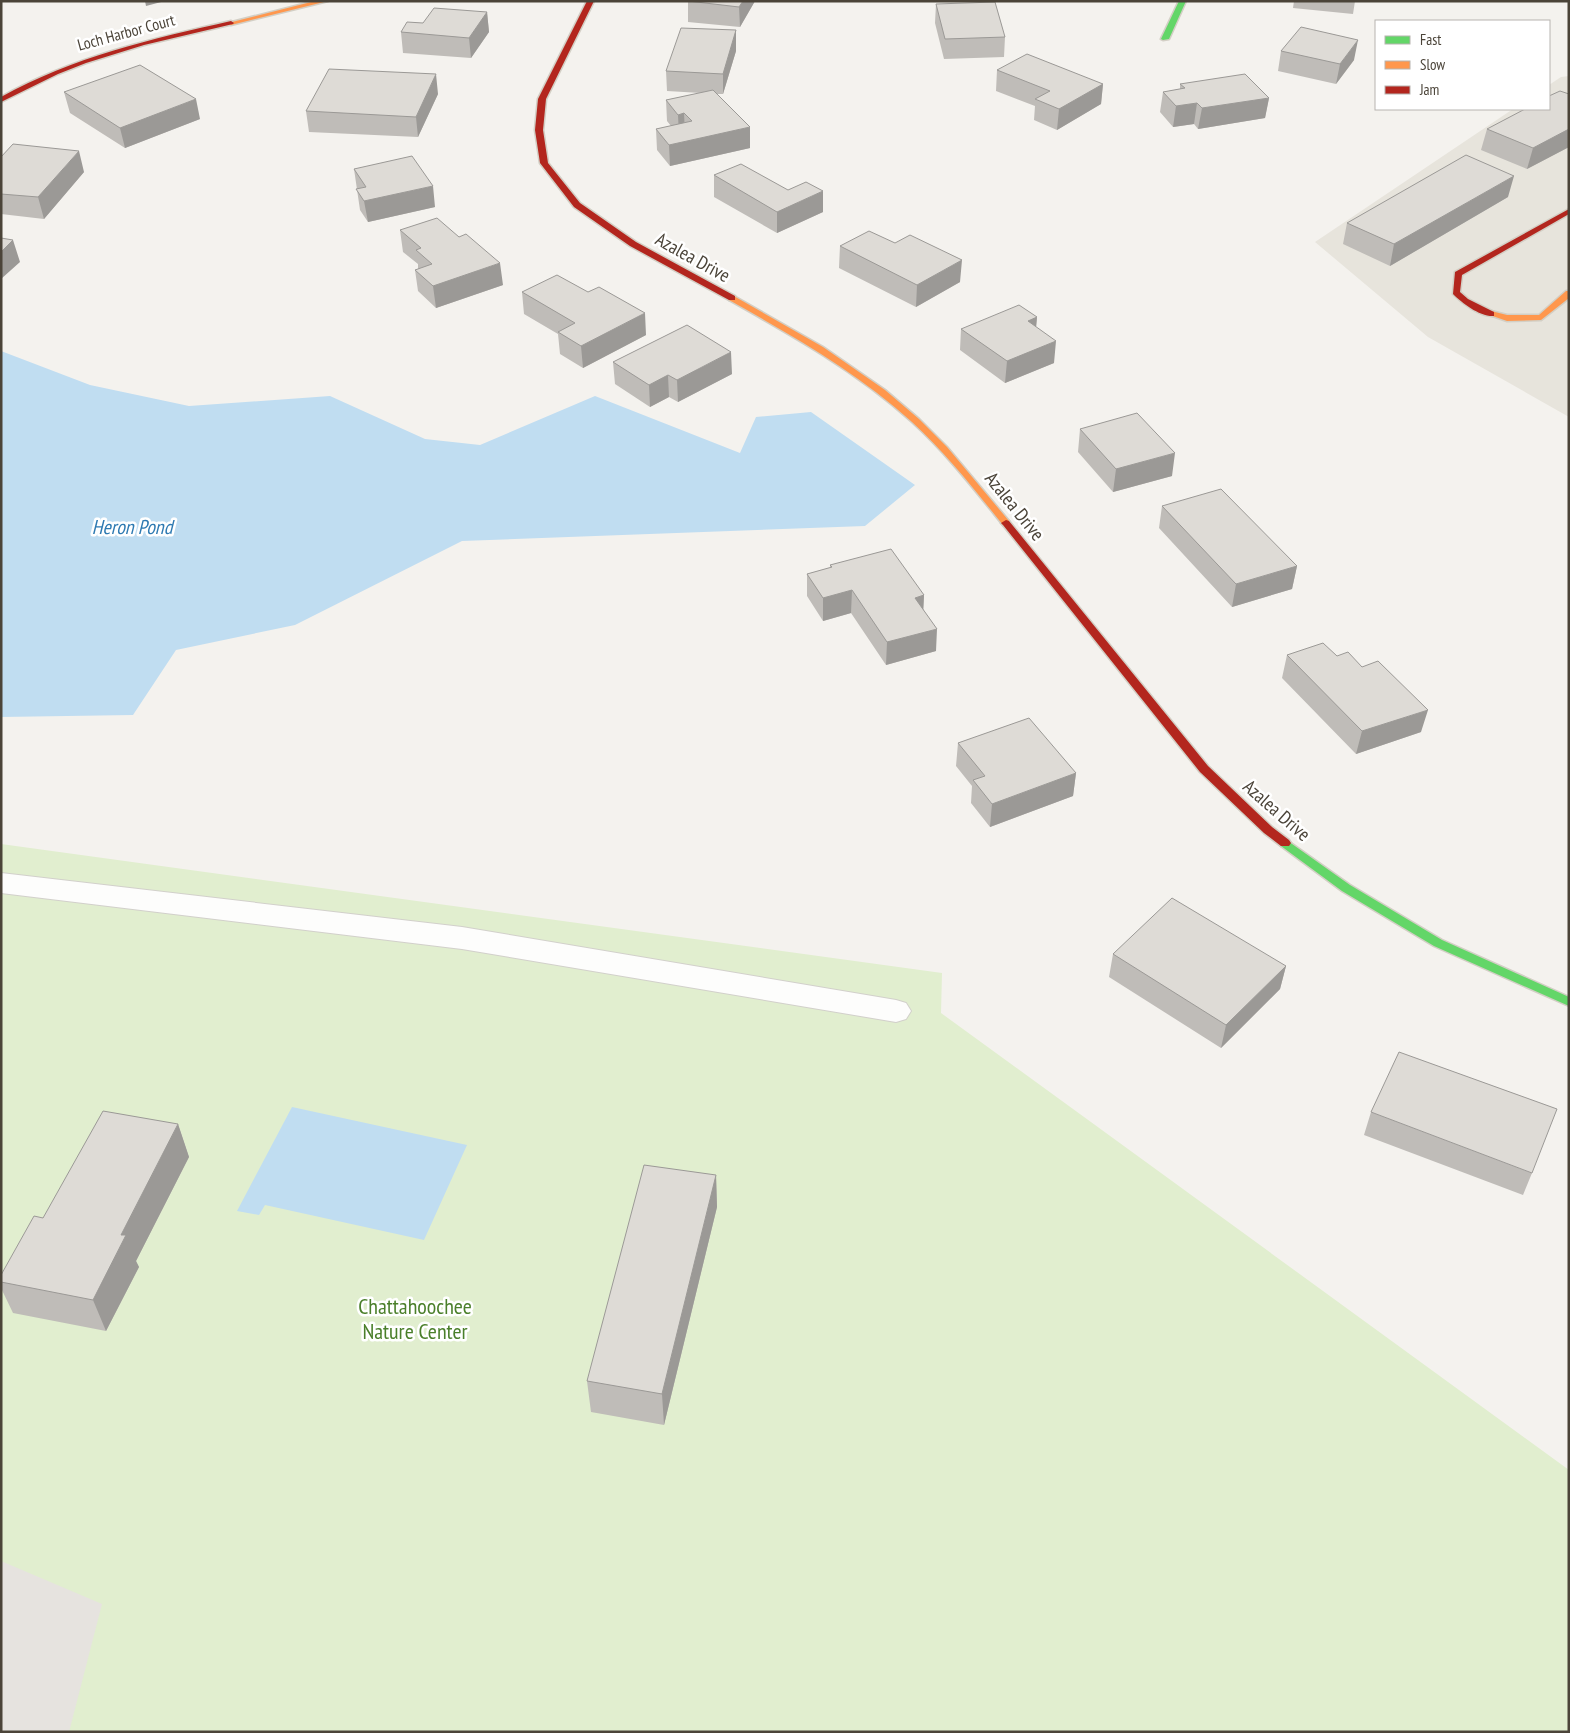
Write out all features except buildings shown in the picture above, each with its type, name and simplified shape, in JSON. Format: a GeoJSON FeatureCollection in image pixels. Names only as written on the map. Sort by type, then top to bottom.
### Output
{"type":"FeatureCollection","features":[{"type":"Feature","properties":{"kind":"street","name":"Loch Harbor Court"},"geometry":{"type":"LineString","coordinates":[[1,100],[53,72],[91,57],[325,1]]}},
{"type":"Feature","properties":{"kind":"street","name":"Azalea Drive"},"geometry":{"type":"LineString","coordinates":[[591,1],[542,98],[539,130],[544,163],[577,205],[633,244],[808,340],[856,372],[902,408],[966,473],[1204,769],[1268,830],[1346,888],[1438,943],[1569,1002]]}},
{"type":"Feature","properties":{"kind":"street"},"geometry":{"type":"LineString","coordinates":[[1165,39],[1183,1]]}},
{"type":"Feature","properties":{"kind":"street"},"geometry":{"type":"LineString","coordinates":[[1569,211],[1458,274],[1456,292],[1465,301],[1485,312],[1507,318],[1542,317],[1569,294]]}},
{"type":"Feature","properties":{"kind":"lane"},"geometry":{"type":"LineString","coordinates":[[1,883],[462,938],[896,1011]]}},
{"type":"Feature","properties":{"kind":"shaded area"},"geometry":{"type":"Polygon","coordinates":[[[1569,76],[1569,417],[1428,337],[1315,242],[1512,110],[1550,110],[1550,84],[1561,77],[1569,76]]]}},
{"type":"Feature","properties":{"kind":"shaded area"},"geometry":{"type":"Polygon","coordinates":[[[1,1561],[102,1604],[69,1732],[1,1732],[1,1561]]]}},
{"type":"Feature","properties":{"kind":"green space","name":"Chattahoochee Nature Center"},"geometry":{"type":"Polygon","coordinates":[[[1,844],[942,973],[941,1013],[1569,1470],[1569,1732],[1,1732],[1,844]]]}},
{"type":"Feature","properties":{"kind":"water","name":"Heron Pond"},"geometry":{"type":"Polygon","coordinates":[[[1,351],[90,385],[189,406],[330,396],[425,439],[480,445],[595,396],[740,453],[756,417],[811,412],[915,485],[865,526],[462,541],[295,625],[176,650],[133,715],[1,717],[1,351]]]}},
{"type":"Feature","properties":{"kind":"water"},"geometry":{"type":"Polygon","coordinates":[[[292,1107],[467,1145],[424,1240],[265,1205],[259,1215],[237,1211],[292,1107]]]}},
{"type":"Feature","properties":{"kind":"traffic: fast"},"geometry":{"type":"LineString","coordinates":[[1165,39],[1183,1]]}},
{"type":"Feature","properties":{"kind":"traffic: fast"},"geometry":{"type":"LineString","coordinates":[[1285,843],[1346,888],[1438,943],[1569,1002]]}},
{"type":"Feature","properties":{"kind":"traffic: slow"},"geometry":{"type":"LineString","coordinates":[[231,23],[325,1]]}},
{"type":"Feature","properties":{"kind":"traffic: slow"},"geometry":{"type":"LineString","coordinates":[[1491,314],[1507,318],[1541,317],[1569,293]]}},
{"type":"Feature","properties":{"kind":"traffic: slow"},"geometry":{"type":"LineString","coordinates":[[732,298],[820,348],[882,392],[916,421],[943,449],[1006,523]]}},
{"type":"Feature","properties":{"kind":"traffic: jam"},"geometry":{"type":"LineString","coordinates":[[591,1],[542,99],[539,130],[544,163],[577,205],[633,244],[732,298]]}},
{"type":"Feature","properties":{"kind":"traffic: jam"},"geometry":{"type":"LineString","coordinates":[[1,100],[28,85],[84,61],[142,44],[231,23]]}},
{"type":"Feature","properties":{"kind":"traffic: jam"},"geometry":{"type":"LineString","coordinates":[[1491,314],[1465,301],[1456,292],[1458,274],[1569,211]]}},
{"type":"Feature","properties":{"kind":"traffic: jam"},"geometry":{"type":"LineString","coordinates":[[1006,523],[1204,769],[1268,830],[1285,843]]}}]}
